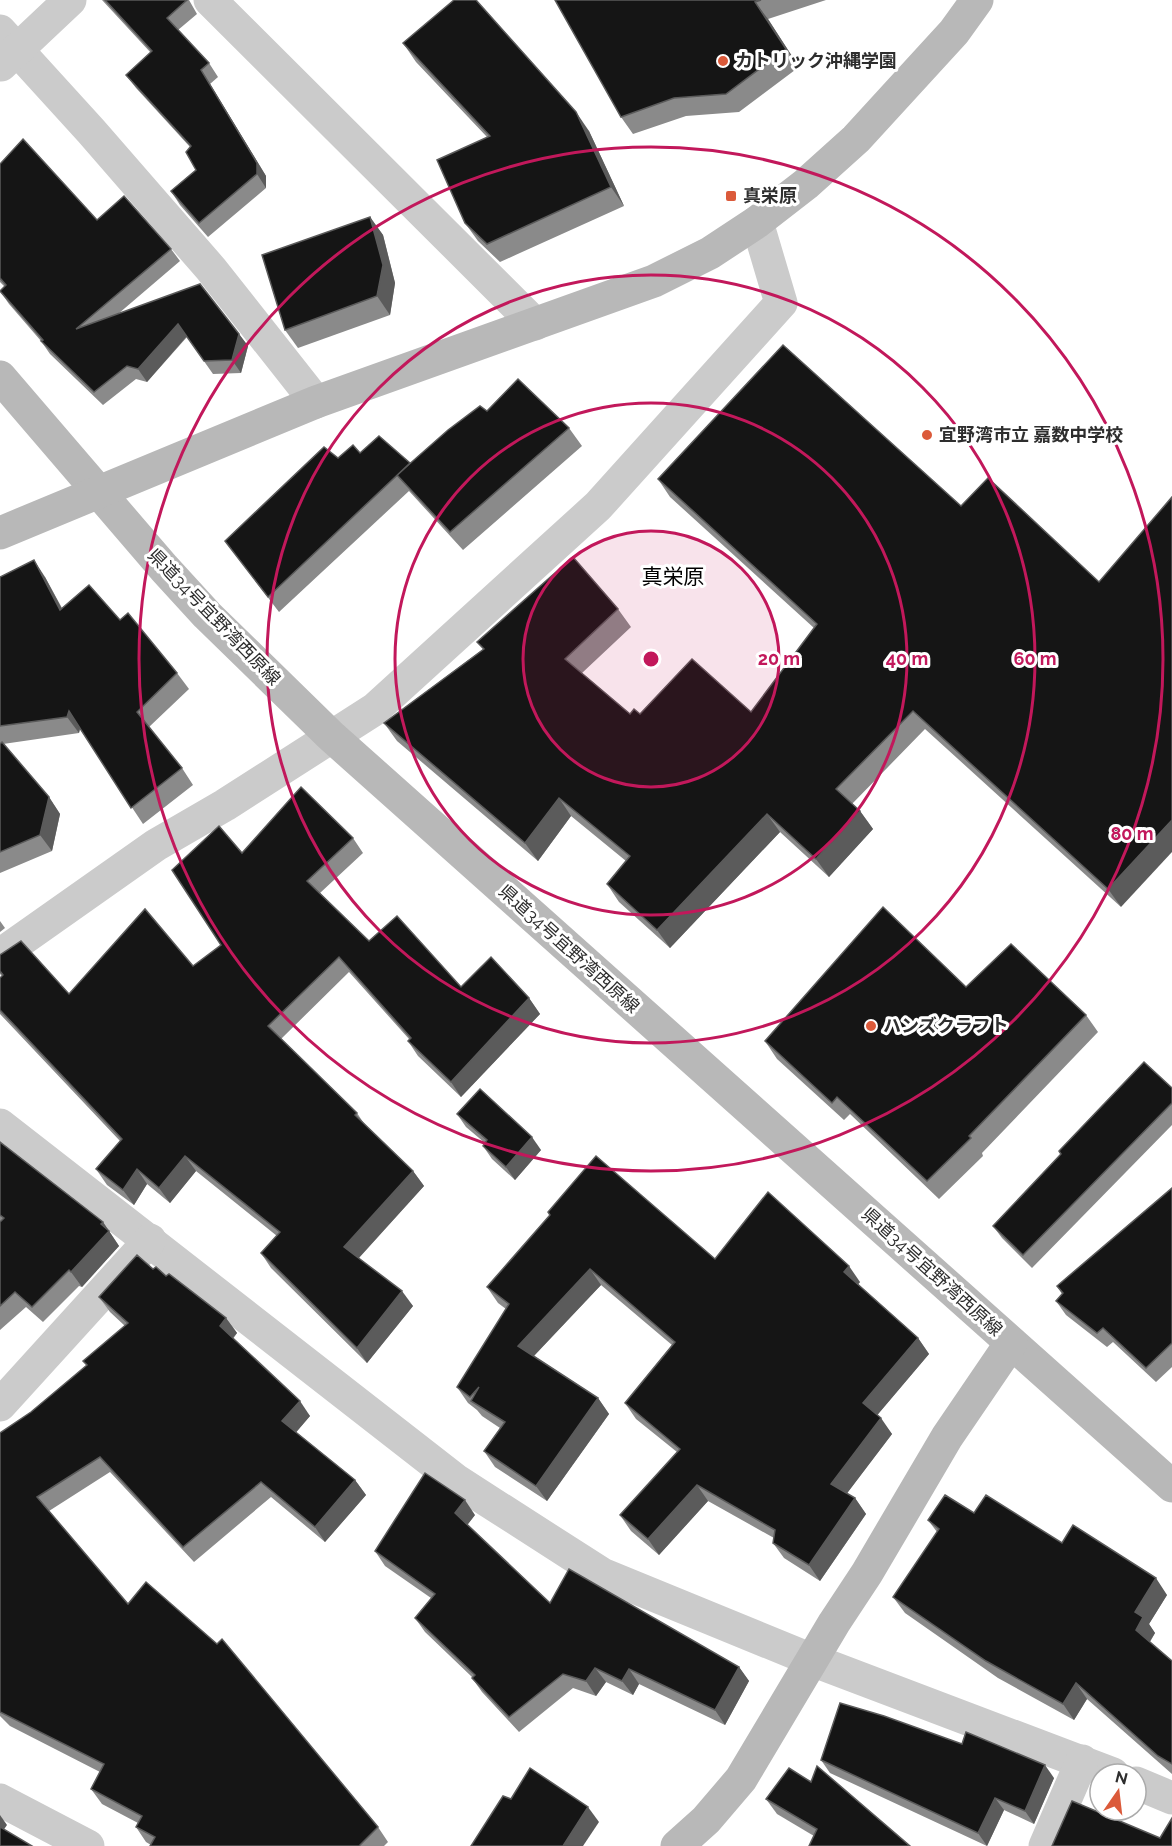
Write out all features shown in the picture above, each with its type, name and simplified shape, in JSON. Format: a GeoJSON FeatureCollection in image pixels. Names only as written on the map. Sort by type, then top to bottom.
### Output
{"type":"FeatureCollection","features":[{"type":"Feature","properties":{"kind":"main road"},"geometry":{"type":"LineString","coordinates":[[0,533],[316,402],[654,281],[710,253],[757,222],[806,184],[856,140],[954,32],[976,0]]}},
{"type":"Feature","properties":{"kind":"main road","name":"県道34号宜野湾西原線"},"geometry":{"type":"LineString","coordinates":[[0,377],[207,615],[331,736],[1172,1486]]}},
{"type":"Feature","properties":{"kind":"main road"},"geometry":{"type":"LineString","coordinates":[[677,1846],[706,1820],[741,1779],[947,1437],[1011,1343]]}},
{"type":"Feature","properties":{"kind":"street"},"geometry":{"type":"LineString","coordinates":[[69,0],[6,49],[91,130],[211,269],[316,402]]}},
{"type":"Feature","properties":{"kind":"street"},"geometry":{"type":"LineString","coordinates":[[210,0],[535,324]]}},
{"type":"Feature","properties":{"kind":"street"},"geometry":{"type":"LineString","coordinates":[[0,955],[156,846],[225,805],[375,709],[598,506],[781,303],[757,222]]}},
{"type":"Feature","properties":{"kind":"street"},"geometry":{"type":"LineString","coordinates":[[0,1125],[457,1481],[602,1574],[812,1660],[1088,1764]]}},
{"type":"Feature","properties":{"kind":"street"},"geometry":{"type":"LineString","coordinates":[[0,1405],[150,1240]]}},
{"type":"Feature","properties":{"kind":"street"},"geometry":{"type":"LineString","coordinates":[[1045,1846],[1082,1761]]}},
{"type":"Feature","properties":{"kind":"street"},"geometry":{"type":"LineString","coordinates":[[1148,1789],[1172,1798]]}},
{"type":"Feature","properties":{"kind":"street"},"geometry":{"type":"LineString","coordinates":[[0,1800],[88,1846]]}},
{"type":"Feature","properties":{"kind":"building"},"geometry":{"type":"Polygon","coordinates":[[[105,0],[187,0],[167,18],[209,63],[201,70],[257,163],[257,174],[199,223],[171,191],[196,170],[186,152],[191,146],[126,75],[152,51],[105,0]]]}},
{"type":"Feature","properties":{"kind":"building"},"geometry":{"type":"Polygon","coordinates":[[[454,0],[476,0],[576,112],[611,187],[487,244],[465,223],[437,160],[490,136],[403,43],[454,0]]]}},
{"type":"Feature","properties":{"kind":"building"},"geometry":{"type":"Polygon","coordinates":[[[555,0],[761,0],[755,2],[786,49],[726,94],[674,98],[621,117],[555,0]]]}},
{"type":"Feature","properties":{"kind":"building"},"geometry":{"type":"Polygon","coordinates":[[[23,139],[97,220],[124,196],[171,249],[76,329],[200,284],[239,334],[232,360],[204,361],[178,324],[138,369],[127,366],[94,392],[41,341],[43,340],[0,291],[6,285],[0,278],[0,164],[23,139]]]}},
{"type":"Feature","properties":{"kind":"building"},"geometry":{"type":"Polygon","coordinates":[[[370,217],[383,265],[377,296],[285,330],[262,255],[370,217]]]}},
{"type":"Feature","properties":{"kind":"building"},"geometry":{"type":"Polygon","coordinates":[[[783,345],[961,506],[988,478],[1099,582],[1172,497],[1172,820],[1108,889],[913,711],[836,789],[860,811],[816,859],[767,814],[657,930],[607,884],[630,856],[559,798],[525,843],[384,723],[484,649],[477,642],[573,557],[618,609],[565,659],[630,714],[634,709],[640,714],[692,659],[751,712],[817,624],[658,479],[783,345]]]}},
{"type":"Feature","properties":{"kind":"building"},"geometry":{"type":"Polygon","coordinates":[[[518,379],[569,428],[450,532],[397,475],[448,430],[480,406],[487,411],[518,379]]]}},
{"type":"Feature","properties":{"kind":"building"},"geometry":{"type":"Polygon","coordinates":[[[379,436],[410,463],[268,597],[225,541],[324,447],[338,458],[353,445],[360,453],[379,436]]]}},
{"type":"Feature","properties":{"kind":"building"},"geometry":{"type":"Polygon","coordinates":[[[34,560],[60,610],[89,585],[120,620],[128,613],[177,673],[137,712],[182,768],[131,808],[69,711],[67,717],[0,726],[0,577],[34,560]]]}},
{"type":"Feature","properties":{"kind":"building"},"geometry":{"type":"Polygon","coordinates":[[[2,742],[49,797],[40,835],[0,852],[0,744],[2,742]]]}},
{"type":"Feature","properties":{"kind":"building"},"geometry":{"type":"Polygon","coordinates":[[[301,787],[353,838],[307,881],[369,941],[397,916],[461,987],[491,957],[529,998],[451,1082],[408,1041],[411,1038],[339,957],[268,1026],[413,1171],[344,1247],[402,1291],[357,1348],[261,1253],[280,1232],[185,1156],[159,1188],[137,1169],[123,1190],[96,1169],[122,1139],[0,1010],[0,978],[3,975],[0,971],[0,955],[21,941],[69,994],[145,909],[193,966],[221,945],[172,870],[219,826],[242,853],[301,787]]]}},
{"type":"Feature","properties":{"kind":"building"},"geometry":{"type":"Polygon","coordinates":[[[883,907],[966,987],[1011,944],[1086,1015],[969,1136],[971,1138],[927,1181],[837,1097],[832,1103],[765,1041],[883,907]]]}},
{"type":"Feature","properties":{"kind":"building"},"geometry":{"type":"Polygon","coordinates":[[[1144,1062],[1172,1088],[1172,1103],[1023,1255],[993,1226],[1061,1154],[1059,1151],[1144,1062]]]}},
{"type":"Feature","properties":{"kind":"building"},"geometry":{"type":"Polygon","coordinates":[[[480,1089],[532,1137],[506,1167],[483,1146],[487,1140],[457,1114],[480,1089]]]}},
{"type":"Feature","properties":{"kind":"building"},"geometry":{"type":"Polygon","coordinates":[[[0,1142],[103,1222],[101,1224],[109,1231],[71,1272],[69,1270],[32,1307],[15,1292],[0,1306],[0,1222],[4,1218],[0,1215],[0,1142]]]}},
{"type":"Feature","properties":{"kind":"building"},"geometry":{"type":"Polygon","coordinates":[[[596,1156],[715,1259],[768,1192],[849,1266],[844,1272],[918,1338],[863,1403],[881,1418],[831,1484],[855,1498],[809,1565],[773,1543],[775,1530],[697,1485],[648,1539],[620,1515],[680,1449],[625,1403],[675,1342],[590,1269],[518,1346],[598,1398],[536,1486],[484,1451],[505,1422],[471,1401],[479,1387],[470,1397],[457,1387],[509,1304],[487,1287],[550,1215],[548,1212],[596,1156]]]}},
{"type":"Feature","properties":{"kind":"building"},"geometry":{"type":"Polygon","coordinates":[[[1172,1188],[1172,1343],[1146,1368],[1103,1328],[1097,1333],[1056,1301],[1063,1293],[1057,1286],[1172,1188]]]}},
{"type":"Feature","properties":{"kind":"building"},"geometry":{"type":"Polygon","coordinates":[[[137,1255],[153,1269],[156,1267],[166,1276],[169,1274],[226,1318],[220,1326],[300,1401],[282,1421],[355,1480],[315,1527],[261,1482],[183,1547],[100,1457],[37,1497],[128,1604],[146,1582],[217,1644],[222,1639],[378,1827],[359,1846],[150,1846],[155,1837],[136,1827],[142,1816],[91,1789],[104,1764],[0,1712],[0,1433],[31,1412],[87,1365],[83,1361],[128,1323],[99,1297],[137,1255]]]}},
{"type":"Feature","properties":{"kind":"building"},"geometry":{"type":"Polygon","coordinates":[[[425,1473],[465,1500],[455,1513],[550,1603],[569,1569],[739,1667],[715,1710],[629,1669],[622,1681],[595,1668],[586,1681],[563,1674],[509,1717],[472,1678],[475,1675],[415,1618],[435,1594],[375,1551],[425,1473]]]}},
{"type":"Feature","properties":{"kind":"building"},"geometry":{"type":"Polygon","coordinates":[[[945,1495],[974,1513],[986,1495],[1062,1543],[1073,1525],[1156,1578],[1135,1612],[1143,1617],[1136,1630],[1172,1661],[1172,1764],[1158,1756],[1076,1683],[1063,1704],[986,1661],[893,1597],[939,1529],[928,1520],[945,1495]]]}},
{"type":"Feature","properties":{"kind":"building"},"geometry":{"type":"Polygon","coordinates":[[[840,1703],[962,1744],[966,1732],[1045,1765],[1025,1811],[995,1798],[978,1833],[821,1760],[840,1703]]]}},
{"type":"Feature","properties":{"kind":"building"},"geometry":{"type":"Polygon","coordinates":[[[817,1766],[910,1846],[809,1846],[817,1829],[766,1799],[789,1768],[811,1782],[817,1766]]]}},
{"type":"Feature","properties":{"kind":"building"},"geometry":{"type":"Polygon","coordinates":[[[530,1768],[588,1807],[563,1846],[471,1846],[503,1796],[511,1799],[530,1768]]]}},
{"type":"Feature","properties":{"kind":"building"},"geometry":{"type":"Polygon","coordinates":[[[1072,1801],[1088,1808],[1088,1822],[1122,1822],[1160,1838],[1172,1818],[1172,1846],[1052,1846],[1072,1801]]]}},
{"type":"Feature","properties":{"kind":"building"},"geometry":{"type":"Polygon","coordinates":[[[0,1827],[32,1846],[0,1846],[0,1827]]]}},
{"type":"Feature","properties":{"kind":"place","name":"カトリック沖縄学園"},"geometry":{"type":"Point","coordinates":[723,61]}},
{"type":"Feature","properties":{"kind":"place","name":"真栄原"},"geometry":{"type":"Point","coordinates":[731,196]}},
{"type":"Feature","properties":{"kind":"place","name":"宜野湾市立 嘉数中学校"},"geometry":{"type":"Point","coordinates":[927,435]}},
{"type":"Feature","properties":{"kind":"place","name":"ハンズクラフト"},"geometry":{"type":"Point","coordinates":[871,1026]}},
{"type":"Feature","properties":{"kind":"district","name":"真栄原"},"geometry":{"type":"Point","coordinates":[673,577]}}]}
